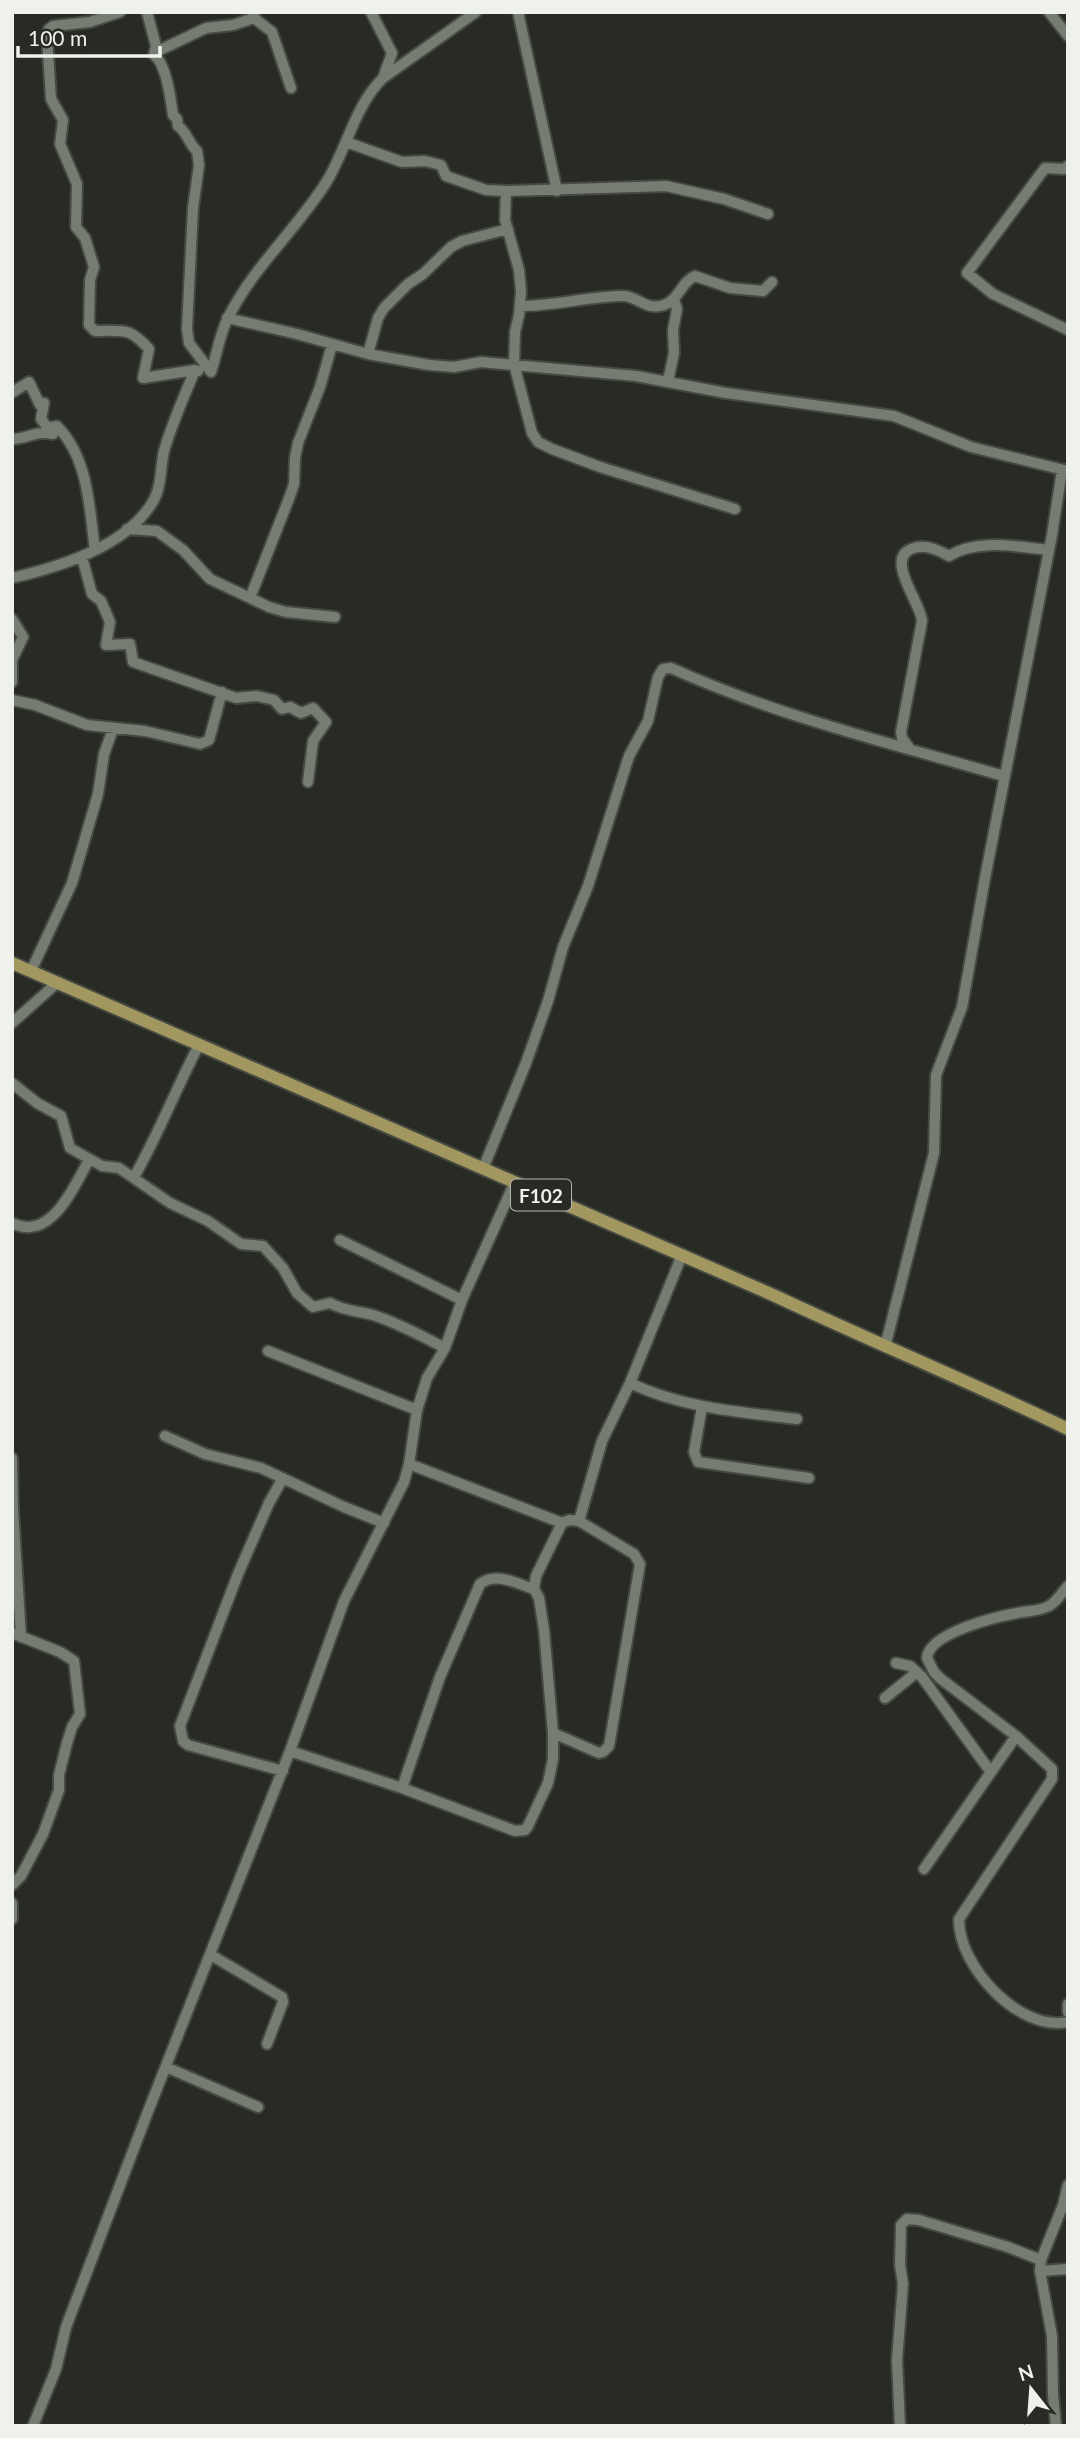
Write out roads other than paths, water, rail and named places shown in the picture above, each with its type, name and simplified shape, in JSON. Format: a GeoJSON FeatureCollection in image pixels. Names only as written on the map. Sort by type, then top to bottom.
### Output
{"type":"FeatureCollection","features":[{"type":"Feature","properties":{"kind":"main road","name":"F102"},"geometry":{"type":"LineString","coordinates":[[12,963],[984,1388],[1068,1429]]}},
{"type":"Feature","properties":{"kind":"street"},"geometry":{"type":"LineString","coordinates":[[120,12],[90,22],[53,26],[47,36],[51,99],[63,120],[60,144],[76,184],[76,227],[85,238],[94,267],[90,280],[89,325],[96,331],[129,331],[141,338],[149,349],[143,379],[195,370],[211,372]]}},
{"type":"Feature","properties":{"kind":"street"},"geometry":{"type":"LineString","coordinates":[[147,12],[156,46],[154,55],[162,67],[173,115],[197,151],[199,165],[193,208],[187,328],[189,343],[211,372]]}},
{"type":"Feature","properties":{"kind":"street"},"geometry":{"type":"LineString","coordinates":[[371,12],[392,52],[383,78]]}},
{"type":"Feature","properties":{"kind":"street"},"geometry":{"type":"LineString","coordinates":[[211,372],[227,318],[244,289],[305,214],[329,178],[370,90],[476,12]]}},
{"type":"Feature","properties":{"kind":"street"},"geometry":{"type":"LineString","coordinates":[[518,12],[557,191]]}},
{"type":"Feature","properties":{"kind":"street"},"geometry":{"type":"LineString","coordinates":[[1049,12],[1068,36]]}},
{"type":"Feature","properties":{"kind":"street"},"geometry":{"type":"LineString","coordinates":[[156,52],[206,28],[233,25],[254,15],[272,32],[291,88]]}},
{"type":"Feature","properties":{"kind":"street"},"geometry":{"type":"LineString","coordinates":[[346,142],[402,162],[425,161],[441,166],[446,176],[453,180],[486,190],[557,191],[666,186],[724,199],[768,214]]}},
{"type":"Feature","properties":{"kind":"street"},"geometry":{"type":"LineString","coordinates":[[1067,170],[1045,168],[967,274],[993,294],[1068,330]]}},
{"type":"Feature","properties":{"kind":"street"},"geometry":{"type":"LineString","coordinates":[[506,191],[505,220],[519,270],[521,306],[514,332],[514,365],[532,433],[538,442],[600,467],[735,509]]}},
{"type":"Feature","properties":{"kind":"street"},"geometry":{"type":"LineString","coordinates":[[368,354],[384,308],[408,285],[451,247],[462,241],[508,229]]}},
{"type":"Feature","properties":{"kind":"street"},"geometry":{"type":"LineString","coordinates":[[521,306],[544,306],[628,296],[643,305],[661,306],[674,299],[686,282],[695,276],[730,288],[763,291],[772,282]]}},
{"type":"Feature","properties":{"kind":"street"},"geometry":{"type":"LineString","coordinates":[[668,382],[674,353],[673,330],[677,309],[674,299]]}},
{"type":"Feature","properties":{"kind":"street"},"geometry":{"type":"LineString","coordinates":[[661,306],[673,330]]}},
{"type":"Feature","properties":{"kind":"street"},"geometry":{"type":"LineString","coordinates":[[227,318],[368,354],[454,367],[481,362],[636,376],[726,393],[894,416],[947,439],[1065,471],[1004,775],[962,1007],[936,1075],[934,1153],[885,1347]]}},
{"type":"Feature","properties":{"kind":"street"},"geometry":{"type":"LineString","coordinates":[[250,598],[294,484],[298,443],[320,387],[332,345]]}},
{"type":"Feature","properties":{"kind":"street"},"geometry":{"type":"LineString","coordinates":[[12,578],[82,557],[138,520],[153,502],[170,433],[195,370]]}},
{"type":"Feature","properties":{"kind":"street"},"geometry":{"type":"LineString","coordinates":[[12,391],[29,382],[40,405],[44,403],[41,419],[48,428],[57,426],[78,453],[85,480],[95,550]]}},
{"type":"Feature","properties":{"kind":"street"},"geometry":{"type":"LineString","coordinates":[[12,439],[20,439],[39,431],[66,436]]}},
{"type":"Feature","properties":{"kind":"street"},"geometry":{"type":"LineString","coordinates":[[127,528],[157,531],[183,550],[210,579],[250,598],[286,612],[335,617]]}},
{"type":"Feature","properties":{"kind":"street"},"geometry":{"type":"LineString","coordinates":[[910,749],[901,732],[922,621],[920,608],[903,576],[901,568],[905,554],[910,549],[920,547],[934,548],[949,556],[960,548],[1003,545],[1049,551]]}},
{"type":"Feature","properties":{"kind":"street"},"geometry":{"type":"LineString","coordinates":[[82,557],[92,594],[101,601],[110,622],[106,645],[130,644],[133,662],[236,698],[257,696],[274,701],[282,709],[290,706],[301,713],[313,708],[326,722],[313,741],[308,782]]}},
{"type":"Feature","properties":{"kind":"street"},"geometry":{"type":"LineString","coordinates":[[12,619],[23,637],[12,661],[12,682]]}},
{"type":"Feature","properties":{"kind":"street"},"geometry":{"type":"LineString","coordinates":[[483,1169],[526,1063],[548,1001],[563,947],[588,886],[629,757],[648,721],[658,677],[663,669],[671,668],[729,693],[1004,775]]}},
{"type":"Feature","properties":{"kind":"street"},"geometry":{"type":"LineString","coordinates":[[12,700],[35,705],[87,725],[145,731],[200,744],[206,743],[211,735],[222,692]]}},
{"type":"Feature","properties":{"kind":"street"},"geometry":{"type":"LineString","coordinates":[[31,971],[72,883],[98,793],[104,754],[113,729]]}},
{"type":"Feature","properties":{"kind":"street"},"geometry":{"type":"LineString","coordinates":[[12,1023],[58,982]]}},
{"type":"Feature","properties":{"kind":"street"},"geometry":{"type":"LineString","coordinates":[[134,1177],[150,1150],[199,1045]]}},
{"type":"Feature","properties":{"kind":"street"},"geometry":{"type":"LineString","coordinates":[[12,1083],[37,1103],[61,1116],[70,1148],[102,1166],[119,1168],[170,1203],[208,1221],[241,1244],[263,1246],[283,1268],[297,1293],[313,1307],[330,1303],[343,1310],[370,1314],[406,1328],[445,1348]]}},
{"type":"Feature","properties":{"kind":"street"},"geometry":{"type":"LineString","coordinates":[[12,1223],[30,1228],[48,1221],[65,1201],[89,1160]]}},
{"type":"Feature","properties":{"kind":"street"},"geometry":{"type":"LineString","coordinates":[[33,2426],[56,2369],[66,2327],[283,1771],[344,1601],[384,1523],[409,1464],[417,1410],[426,1378],[445,1348],[462,1300],[514,1184]]}},
{"type":"Feature","properties":{"kind":"street"},"geometry":{"type":"LineString","coordinates":[[340,1240],[462,1300]]}},
{"type":"Feature","properties":{"kind":"street"},"geometry":{"type":"LineString","coordinates":[[579,1521],[602,1441],[630,1383],[681,1255]]}},
{"type":"Feature","properties":{"kind":"street"},"geometry":{"type":"LineString","coordinates":[[268,1351],[417,1410]]}},
{"type":"Feature","properties":{"kind":"street"},"geometry":{"type":"LineString","coordinates":[[630,1383],[643,1390],[702,1407],[797,1419]]}},
{"type":"Feature","properties":{"kind":"street"},"geometry":{"type":"LineString","coordinates":[[702,1407],[694,1452],[698,1462],[809,1478]]}},
{"type":"Feature","properties":{"kind":"street"},"geometry":{"type":"LineString","coordinates":[[165,1436],[205,1454],[261,1468],[384,1523]]}},
{"type":"Feature","properties":{"kind":"street"},"geometry":{"type":"LineString","coordinates":[[12,1458],[17,1635],[60,1652],[74,1661],[80,1714],[70,1735],[51,1815],[24,1869],[12,1885]]}},
{"type":"Feature","properties":{"kind":"street"},"geometry":{"type":"LineString","coordinates":[[409,1464],[562,1523]]}},
{"type":"Feature","properties":{"kind":"street"},"geometry":{"type":"LineString","coordinates":[[283,1478],[238,1574],[180,1726],[183,1741],[188,1745],[283,1771]]}},
{"type":"Feature","properties":{"kind":"street"},"geometry":{"type":"LineString","coordinates":[[290,1751],[402,1788],[515,1831],[525,1830],[548,1783],[553,1759],[544,1630],[539,1598],[534,1589],[536,1576],[562,1523],[569,1520],[579,1521],[634,1554],[640,1564],[609,1746],[599,1753],[553,1734]]}},
{"type":"Feature","properties":{"kind":"street"},"geometry":{"type":"LineString","coordinates":[[402,1788],[440,1677],[480,1584],[485,1579],[495,1577],[534,1589]]}},
{"type":"Feature","properties":{"kind":"street"},"geometry":{"type":"LineString","coordinates":[[1068,1586],[1051,1606],[954,1632],[937,1641],[928,1651],[929,1665],[941,1679],[1016,1736],[1052,1769],[1052,1779],[959,1919],[958,1934],[983,1981],[1012,2008],[1054,2025],[1068,2022]]}},
{"type":"Feature","properties":{"kind":"street"},"geometry":{"type":"LineString","coordinates":[[896,1663],[910,1666],[917,1672],[990,1771]]}},
{"type":"Feature","properties":{"kind":"street"},"geometry":{"type":"LineString","coordinates":[[885,1699],[917,1672]]}},
{"type":"Feature","properties":{"kind":"street"},"geometry":{"type":"LineString","coordinates":[[924,1869],[1016,1736]]}},
{"type":"Feature","properties":{"kind":"street"},"geometry":{"type":"LineString","coordinates":[[12,1903],[12,1919]]}},
{"type":"Feature","properties":{"kind":"street"},"geometry":{"type":"LineString","coordinates":[[211,1955],[282,1997],[283,2001],[267,2044]]}},
{"type":"Feature","properties":{"kind":"street"},"geometry":{"type":"LineString","coordinates":[[1068,2004],[1068,2012]]}},
{"type":"Feature","properties":{"kind":"street"},"geometry":{"type":"LineString","coordinates":[[166,2067],[258,2107]]}},
{"type":"Feature","properties":{"kind":"street"},"geometry":{"type":"LineString","coordinates":[[1056,2426],[1052,2336],[1040,2265],[1065,2205],[1068,2185]]}},
{"type":"Feature","properties":{"kind":"street"},"geometry":{"type":"LineString","coordinates":[[900,2426],[897,2348],[902,2300],[900,2246],[903,2220],[919,2220],[1008,2247],[1040,2265],[1068,2269]]}}]}
